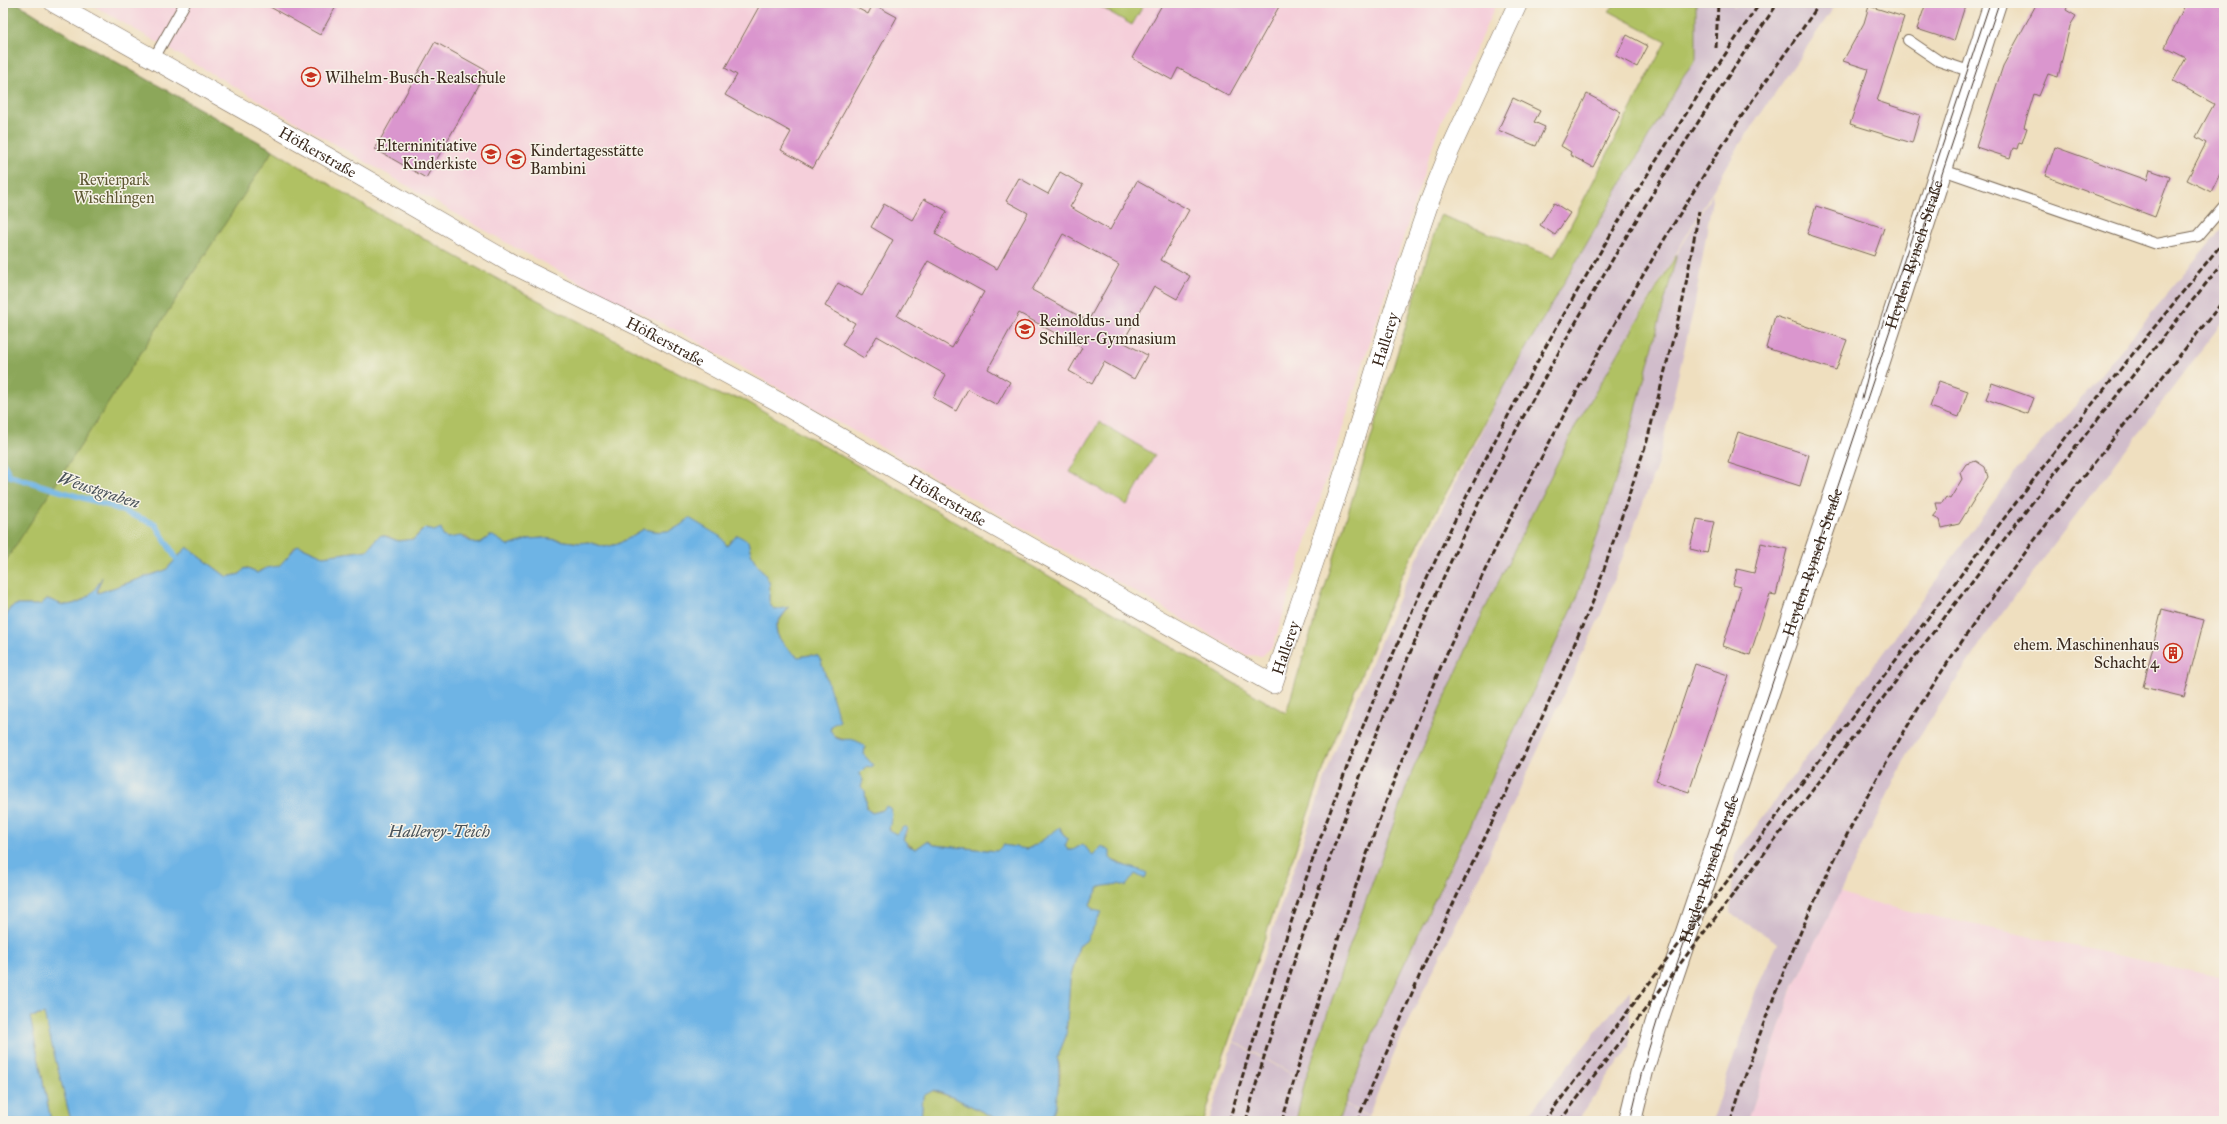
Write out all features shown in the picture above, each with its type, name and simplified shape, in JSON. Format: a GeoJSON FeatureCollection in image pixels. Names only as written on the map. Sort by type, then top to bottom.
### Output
{"type":"FeatureCollection","features":[{"type":"Feature","properties":{"kind":"main road","name":"Heyden-Rynsch-Straße"},"geometry":{"type":"LineString","coordinates":[[1630,1121],[1642,1071],[1659,1015],[1855,435],[1995,3]]}},
{"type":"Feature","properties":{"kind":"street","name":"Höfkerstraße"},"geometry":{"type":"LineString","coordinates":[[54,3],[326,156],[514,265],[644,329],[777,401],[981,519],[1273,684]]}},
{"type":"Feature","properties":{"kind":"street","name":"Hallerey"},"geometry":{"type":"LineString","coordinates":[[1273,684],[1342,479],[1406,270],[1430,200],[1450,150],[1518,3]]}},
{"type":"Feature","properties":{"kind":"lane"},"geometry":{"type":"LineString","coordinates":[[153,60],[185,3]]}},
{"type":"Feature","properties":{"kind":"lane"},"geometry":{"type":"LineString","coordinates":[[1908,40],[1938,62],[1972,72]]}},
{"type":"Feature","properties":{"kind":"lane"},"geometry":{"type":"LineString","coordinates":[[1940,169],[2156,244],[2198,236],[2224,206]]}},
{"type":"Feature","properties":{"kind":"shaded area","name":"Reinoldus- und Schiller-Gymnasium"},"geometry":{"type":"Polygon","coordinates":[[[89,3],[1497,3],[1438,129],[1273,646],[1262,656],[1246,655],[680,332],[596,291],[514,247],[89,3]]]}},
{"type":"Feature","properties":{"kind":"shaded area"},"geometry":{"type":"Polygon","coordinates":[[[1696,3],[1733,3],[1734,8],[1738,3],[1837,3],[1740,144],[1576,425],[1480,619],[1412,772],[1349,948],[1305,1081],[1234,1041],[1333,756],[1405,583],[1504,386],[1684,76],[1696,60],[1696,3]]]}},
{"type":"Feature","properties":{"kind":"shaded area"},"geometry":{"type":"Polygon","coordinates":[[[1713,193],[1695,303],[1658,463],[1602,612],[1480,875],[1405,1028],[1368,1116],[1344,1103],[1382,1011],[1577,598],[1626,448],[1677,254],[1713,193]]]}},
{"type":"Feature","properties":{"kind":"shaded area"},"geometry":{"type":"Polygon","coordinates":[[[2224,226],[2224,320],[1986,635],[1907,755],[1791,993],[1748,1121],[1712,1121],[1756,990],[1778,943],[1730,913],[1735,855],[2027,456],[2060,423],[2224,226]]]}},
{"type":"Feature","properties":{"kind":"shaded area"},"geometry":{"type":"Polygon","coordinates":[[[1839,892],[1872,903],[2224,978],[2224,1121],[1748,1121],[1790,996],[1839,892]]]}},
{"type":"Feature","properties":{"kind":"shaded area"},"geometry":{"type":"Polygon","coordinates":[[[1630,990],[1630,1046],[1577,1121],[1523,1121],[1630,990]]]}},
{"type":"Feature","properties":{"kind":"shaded area"},"geometry":{"type":"Polygon","coordinates":[[[1234,1042],[1375,1121],[1209,1121],[1234,1042]]]}},
{"type":"Feature","properties":{"kind":"green space"},"geometry":{"type":"Polygon","coordinates":[[[3,3],[17,3],[63,32],[273,150],[375,212],[503,282],[722,396],[741,398],[1286,713],[1440,215],[1554,257],[1666,41],[1609,11],[1616,3],[1696,3],[1696,60],[1684,76],[1504,386],[1402,575],[1330,751],[1218,1072],[1204,1121],[1044,1121],[1047,1120],[1050,1114],[1058,1089],[1060,1072],[1057,1058],[1066,1036],[1070,980],[1079,946],[1083,942],[1097,911],[1093,910],[1090,904],[1099,886],[1118,884],[1135,873],[1145,879],[1120,863],[1092,856],[1083,844],[1073,850],[1068,850],[1065,846],[1067,838],[1063,835],[1060,827],[1043,840],[1029,848],[1023,849],[1003,845],[998,851],[934,845],[929,841],[915,849],[903,840],[908,831],[900,830],[897,834],[894,834],[889,828],[886,807],[883,810],[873,813],[867,809],[865,791],[861,787],[863,780],[859,774],[867,766],[873,766],[864,755],[865,747],[856,741],[841,739],[833,735],[830,730],[832,725],[821,661],[818,656],[810,655],[798,657],[780,640],[777,627],[789,608],[775,610],[772,607],[769,600],[769,582],[752,556],[748,541],[731,540],[727,546],[689,518],[674,529],[668,531],[651,531],[644,529],[618,544],[605,547],[588,542],[580,543],[543,538],[529,539],[509,546],[490,536],[480,543],[475,544],[466,537],[447,538],[427,528],[421,531],[414,539],[398,541],[387,536],[378,537],[368,550],[323,556],[303,547],[294,547],[286,560],[278,567],[261,570],[257,573],[246,568],[240,574],[227,577],[187,547],[166,570],[98,593],[99,585],[76,603],[64,605],[47,599],[40,605],[16,605],[10,608],[3,625],[3,3]]]}},
{"type":"Feature","properties":{"kind":"green space","name":"Revierpark Wischlingen"},"geometry":{"type":"Polygon","coordinates":[[[3,3],[17,3],[63,32],[273,150],[3,565],[3,3]]]}},
{"type":"Feature","properties":{"kind":"green space"},"geometry":{"type":"Polygon","coordinates":[[[1094,3],[1145,3],[1132,25],[1094,3]]]}},
{"type":"Feature","properties":{"kind":"green space"},"geometry":{"type":"Polygon","coordinates":[[[1677,254],[1626,448],[1577,598],[1382,1011],[1338,1121],[1296,1121],[1305,1081],[1349,948],[1412,772],[1480,619],[1576,425],[1677,254]]]}},
{"type":"Feature","properties":{"kind":"green space"},"geometry":{"type":"Polygon","coordinates":[[[1099,422],[1155,455],[1127,505],[1070,472],[1099,422]]]}},
{"type":"Feature","properties":{"kind":"green space"},"geometry":{"type":"Polygon","coordinates":[[[45,1014],[71,1121],[51,1121],[30,1017],[45,1014]]]}},
{"type":"Feature","properties":{"kind":"green space"},"geometry":{"type":"Polygon","coordinates":[[[931,1090],[957,1099],[1001,1121],[921,1121],[923,1096],[931,1090]]]}},
{"type":"Feature","properties":{"kind":"water","name":"Hallerey-Teich"},"geometry":{"type":"Polygon","coordinates":[[[689,518],[721,537],[727,546],[737,535],[748,541],[752,556],[769,582],[769,600],[772,607],[775,610],[789,607],[776,626],[777,633],[781,641],[798,657],[810,655],[818,656],[821,661],[840,721],[832,725],[830,730],[836,738],[842,740],[854,740],[865,747],[864,755],[873,765],[872,768],[867,766],[859,774],[863,780],[861,787],[865,791],[867,809],[872,813],[883,810],[886,806],[890,808],[892,814],[889,830],[896,834],[903,827],[907,827],[903,839],[909,846],[916,849],[927,841],[934,845],[997,851],[1003,845],[1027,849],[1040,842],[1060,827],[1063,835],[1068,839],[1065,846],[1068,850],[1073,850],[1083,844],[1093,856],[1102,846],[1110,851],[1110,858],[1118,864],[1147,873],[1145,879],[1135,874],[1126,886],[1118,884],[1099,887],[1090,904],[1093,910],[1102,912],[1086,941],[1079,946],[1070,980],[1066,1036],[1057,1058],[1059,1069],[1058,1094],[1053,1114],[1047,1120],[1001,1121],[957,1099],[934,1090],[923,1096],[921,1121],[71,1121],[44,1014],[30,1017],[51,1121],[3,1121],[3,625],[10,608],[16,605],[40,605],[47,599],[63,605],[77,603],[92,592],[102,577],[97,592],[98,593],[166,570],[187,547],[227,577],[240,574],[245,568],[257,573],[266,568],[279,566],[298,545],[323,556],[368,550],[378,537],[382,535],[398,541],[414,539],[425,528],[434,531],[441,528],[443,536],[447,538],[461,536],[475,544],[480,543],[490,536],[493,536],[509,546],[529,539],[543,538],[580,543],[588,542],[605,547],[618,544],[644,529],[651,531],[668,531],[674,529],[689,518]]]}},
{"type":"Feature","properties":{"kind":"building"},"geometry":{"type":"Polygon","coordinates":[[[263,3],[338,3],[320,35],[263,3]]]}},
{"type":"Feature","properties":{"kind":"building"},"geometry":{"type":"Polygon","coordinates":[[[761,3],[848,3],[868,14],[873,4],[897,17],[813,168],[781,150],[791,132],[725,95],[737,75],[725,68],[761,3]]]}},
{"type":"Feature","properties":{"kind":"building"},"geometry":{"type":"Polygon","coordinates":[[[1163,3],[1281,3],[1229,96],[1178,68],[1172,80],[1132,58],[1163,3]]]}},
{"type":"Feature","properties":{"kind":"building"},"geometry":{"type":"Polygon","coordinates":[[[1926,3],[1966,3],[1954,41],[1917,29],[1926,3]]]}},
{"type":"Feature","properties":{"kind":"building"},"geometry":{"type":"Polygon","coordinates":[[[2037,3],[2069,3],[2066,10],[2076,16],[2070,26],[2058,77],[2048,74],[2039,96],[2034,94],[2024,127],[2027,128],[2022,143],[2019,142],[2017,149],[2013,148],[2010,158],[1976,147],[2003,66],[2037,3]]]}},
{"type":"Feature","properties":{"kind":"building"},"geometry":{"type":"Polygon","coordinates":[[[2186,3],[2224,3],[2224,166],[2211,192],[2187,180],[2206,143],[2196,137],[2214,104],[2173,81],[2186,58],[2165,47],[2186,3]]]}},
{"type":"Feature","properties":{"kind":"building"},"geometry":{"type":"Polygon","coordinates":[[[1869,6],[1904,17],[1877,101],[1920,115],[1912,143],[1850,124],[1868,69],[1843,61],[1864,23],[1869,6]]]}},
{"type":"Feature","properties":{"kind":"building"},"geometry":{"type":"Polygon","coordinates":[[[1627,35],[1648,46],[1637,67],[1616,56],[1627,35]]]}},
{"type":"Feature","properties":{"kind":"building"},"geometry":{"type":"Polygon","coordinates":[[[435,42],[487,71],[426,178],[375,149],[435,42]]]}},
{"type":"Feature","properties":{"kind":"building"},"geometry":{"type":"Polygon","coordinates":[[[1587,94],[1621,112],[1593,167],[1570,155],[1571,152],[1561,146],[1587,94]]]}},
{"type":"Feature","properties":{"kind":"building"},"geometry":{"type":"Polygon","coordinates":[[[1513,98],[1540,111],[1534,122],[1545,127],[1536,146],[1498,130],[1513,98]]]}},
{"type":"Feature","properties":{"kind":"building"},"geometry":{"type":"Polygon","coordinates":[[[2055,147],[2147,180],[2150,170],[2170,177],[2155,217],[2045,176],[2055,147]]]}},
{"type":"Feature","properties":{"kind":"building"},"geometry":{"type":"Polygon","coordinates":[[[1060,172],[1083,185],[1070,207],[1110,230],[1137,181],[1189,210],[1161,260],[1190,276],[1177,299],[1154,286],[1123,342],[1147,355],[1134,379],[1104,362],[1092,384],[1069,371],[1082,348],[1019,313],[988,369],[1010,382],[997,405],[968,389],[956,411],[933,398],[946,375],[877,336],[864,358],[842,345],[855,323],[825,306],[838,283],[862,296],[893,240],[871,227],[884,204],[912,220],[924,199],[947,211],[935,234],[997,269],[1028,213],[1006,201],[1019,178],[1048,194],[1060,172]],[[1063,234],[1032,290],[1088,321],[1119,265],[1063,234]],[[928,261],[897,316],[952,348],[984,292],[928,261]]]}},
{"type":"Feature","properties":{"kind":"building"},"geometry":{"type":"Polygon","coordinates":[[[1554,203],[1570,213],[1555,235],[1540,225],[1554,203]]]}},
{"type":"Feature","properties":{"kind":"building"},"geometry":{"type":"Polygon","coordinates":[[[1816,206],[1884,228],[1874,256],[1807,234],[1816,206]]]}},
{"type":"Feature","properties":{"kind":"building"},"geometry":{"type":"Polygon","coordinates":[[[1775,316],[1847,340],[1836,370],[1766,348],[1775,316]]]}},
{"type":"Feature","properties":{"kind":"building"},"geometry":{"type":"Polygon","coordinates":[[[1939,381],[1968,391],[1959,417],[1930,407],[1939,381]]]}},
{"type":"Feature","properties":{"kind":"building"},"geometry":{"type":"Polygon","coordinates":[[[1992,383],[2034,398],[2028,414],[1986,399],[1992,383]]]}},
{"type":"Feature","properties":{"kind":"building"},"geometry":{"type":"Polygon","coordinates":[[[1738,432],[1809,455],[1800,486],[1728,463],[1738,432]]]}},
{"type":"Feature","properties":{"kind":"building"},"geometry":{"type":"Polygon","coordinates":[[[1976,461],[1985,467],[1988,477],[1959,524],[1942,528],[1940,520],[1933,517],[1938,511],[1936,503],[1942,503],[1946,497],[1950,499],[1962,479],[1960,473],[1966,464],[1976,461]]]}},
{"type":"Feature","properties":{"kind":"building"},"geometry":{"type":"Polygon","coordinates":[[[1697,519],[1714,522],[1707,553],[1690,549],[1697,519]]]}},
{"type":"Feature","properties":{"kind":"building"},"geometry":{"type":"Polygon","coordinates":[[[1761,543],[1787,549],[1776,595],[1770,594],[1750,655],[1723,646],[1741,587],[1733,585],[1737,569],[1754,573],[1761,543]]]}},
{"type":"Feature","properties":{"kind":"building","name":"ehem. Maschinenhaus Schacht 4"},"geometry":{"type":"Polygon","coordinates":[[[2162,609],[2204,620],[2184,697],[2143,687],[2162,609]]]}},
{"type":"Feature","properties":{"kind":"building"},"geometry":{"type":"Polygon","coordinates":[[[1695,664],[1728,675],[1689,792],[1656,781],[1695,664]]]}},
{"type":"Feature","properties":{"kind":"waterway","name":"Weustgraben"},"geometry":{"type":"LineString","coordinates":[[3,463],[10,476],[110,506],[155,524],[176,558]]}},
{"type":"Feature","properties":{"kind":"tram line"},"geometry":{"type":"LineString","coordinates":[[1862,399],[1875,347],[1990,3]]}},
{"type":"Feature","properties":{"kind":"tram line"},"geometry":{"type":"LineString","coordinates":[[1630,1121],[1642,1071],[1659,1015],[1720,840],[1999,3]]}},
{"type":"Feature","properties":{"kind":"railway"},"geometry":{"type":"LineString","coordinates":[[1716,48],[1718,3]]}},
{"type":"Feature","properties":{"kind":"railway"},"geometry":{"type":"LineString","coordinates":[[1229,1121],[1277,966],[1316,850],[1372,705],[1417,600],[1467,496],[1520,394],[1576,294],[1635,195],[1696,98],[1760,3]]}},
{"type":"Feature","properties":{"kind":"railway"},"geometry":{"type":"LineString","coordinates":[[1246,1121],[1282,998],[1342,823],[1405,664],[1476,508],[1533,398],[1633,226],[1704,113],[1778,3]]}},
{"type":"Feature","properties":{"kind":"railway"},"geometry":{"type":"LineString","coordinates":[[1282,1121],[1344,920],[1397,772],[1450,646],[1485,570],[1561,421],[1601,347],[1643,275],[1731,132],[1820,3]]}},
{"type":"Feature","properties":{"kind":"railway"},"geometry":{"type":"LineString","coordinates":[[1357,1121],[1425,963],[1546,709],[1594,599],[1647,441],[1683,300],[1699,211]]}},
{"type":"Feature","properties":{"kind":"railway"},"geometry":{"type":"LineString","coordinates":[[1544,1121],[2073,428],[2224,241]]}},
{"type":"Feature","properties":{"kind":"railway"},"geometry":{"type":"LineString","coordinates":[[1560,1121],[2051,478],[2224,261]]}},
{"type":"Feature","properties":{"kind":"railway"},"geometry":{"type":"LineString","coordinates":[[1731,1121],[1765,1020],[1806,921],[1852,825],[1904,732],[1977,619],[2016,565],[2098,458],[2224,300]]}},
{"type":"Feature","properties":{"kind":"place","name":"Wilhelm-Busch-Realschule"},"geometry":{"type":"Point","coordinates":[311,77]}},
{"type":"Feature","properties":{"kind":"place","name":"Elterninitiative Kinderkiste"},"geometry":{"type":"Point","coordinates":[491,154]}},
{"type":"Feature","properties":{"kind":"place","name":"Kindertagesstätte Bambini"},"geometry":{"type":"Point","coordinates":[516,159]}},
{"type":"Feature","properties":{"kind":"place","name":"Reinoldus- und Schiller-Gymnasium"},"geometry":{"type":"Point","coordinates":[1025,329]}},
{"type":"Feature","properties":{"kind":"place","name":"ehem. Maschinenhaus Schacht 4"},"geometry":{"type":"Point","coordinates":[2173,653]}}]}
